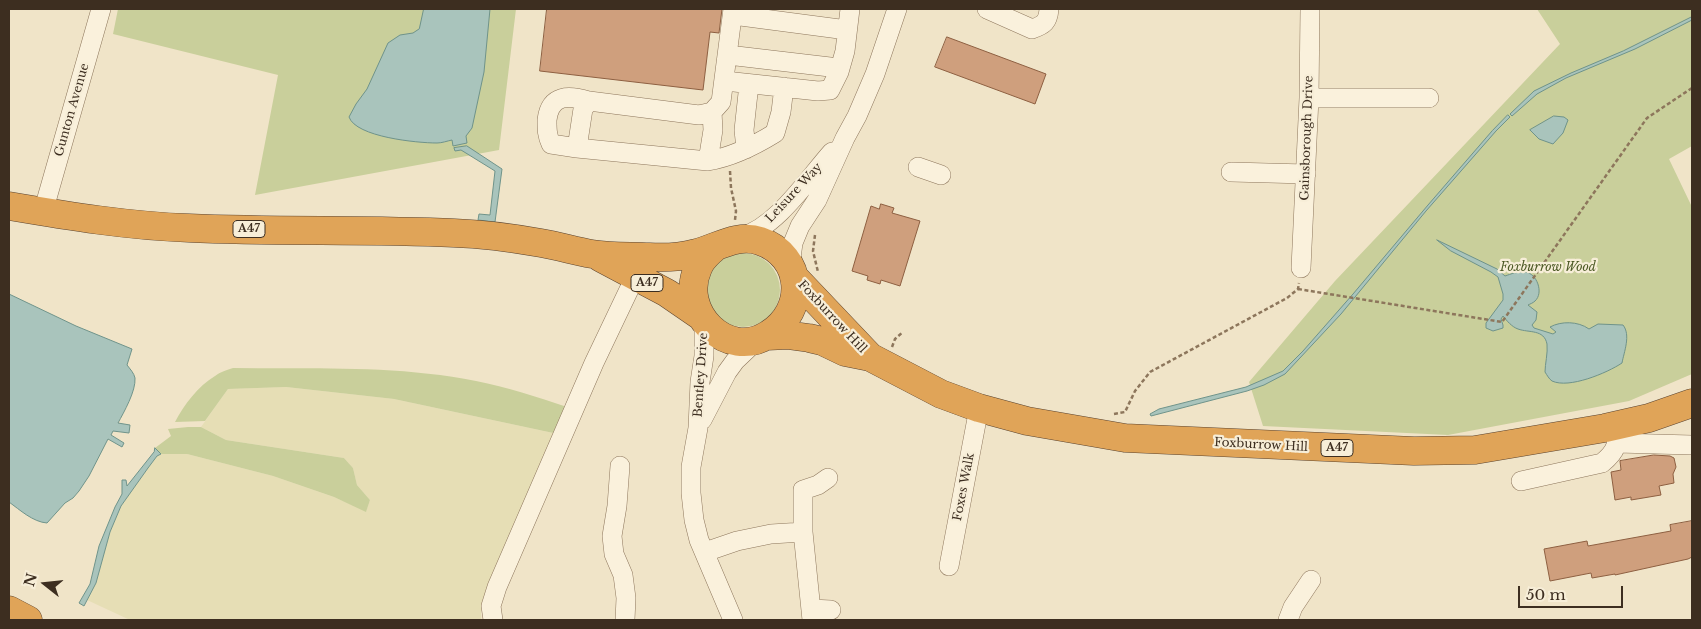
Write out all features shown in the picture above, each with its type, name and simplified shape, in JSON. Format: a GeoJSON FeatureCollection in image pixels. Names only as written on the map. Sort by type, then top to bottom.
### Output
{"type":"FeatureCollection","features":[{"type":"Feature","properties":{"kind":"highway","name":"A47"},"geometry":{"type":"LineString","coordinates":[[9,206],[125,223],[187,228],[456,233],[539,243],[592,254],[663,258],[693,254],[731,230]]}},
{"type":"Feature","properties":{"kind":"highway"},"geometry":{"type":"LineString","coordinates":[[731,230],[769,244],[801,272],[791,311],[782,324],[762,338],[736,341],[725,338],[713,331],[702,319],[694,300],[693,283],[698,267],[704,257],[731,230]]}},
{"type":"Feature","properties":{"kind":"highway","name":"A47"},"geometry":{"type":"LineString","coordinates":[[592,254],[667,293],[702,319]]}},
{"type":"Feature","properties":{"kind":"highway","name":"Foxburrow Hill"},"geometry":{"type":"LineString","coordinates":[[801,272],[878,351],[941,394],[980,408],[1027,421],[1125,438],[1404,450],[1475,450],[1617,434],[1648,418],[1692,403]]}},
{"type":"Feature","properties":{"kind":"highway","name":"Foxburrow Hill"},"geometry":{"type":"LineString","coordinates":[[762,338],[787,335],[822,341],[845,352],[878,351]]}},
{"type":"Feature","properties":{"kind":"highway"},"geometry":{"type":"LineString","coordinates":[[9,610],[28,620]]}},
{"type":"Feature","properties":{"kind":"street","name":"Gunton Avenue"},"geometry":{"type":"LineString","coordinates":[[44,212],[101,9]]}},
{"type":"Feature","properties":{"kind":"street"},"geometry":{"type":"LineString","coordinates":[[725,81],[818,91],[830,90],[839,72],[845,52],[850,9]]}},
{"type":"Feature","properties":{"kind":"street","name":"Leisure Way"},"geometry":{"type":"LineString","coordinates":[[801,272],[793,243],[800,226],[817,200],[857,116],[875,74],[896,9]]}},
{"type":"Feature","properties":{"kind":"street"},"geometry":{"type":"LineString","coordinates":[[988,9],[1018,17],[1032,29],[1042,26],[1048,17],[1049,9]]}},
{"type":"Feature","properties":{"kind":"street","name":"Gainsborough Drive"},"geometry":{"type":"LineString","coordinates":[[1302,268],[1309,98],[1310,9]]}},
{"type":"Feature","properties":{"kind":"street"},"geometry":{"type":"LineString","coordinates":[[784,87],[781,112],[775,133],[746,149],[726,157],[708,161],[551,144],[546,133],[552,105],[560,99],[575,97],[589,102],[699,115],[712,112],[721,102],[733,12],[847,30]]}},
{"type":"Feature","properties":{"kind":"street"},"geometry":{"type":"LineString","coordinates":[[728,55],[830,67],[839,72]]}},
{"type":"Feature","properties":{"kind":"street"},"geometry":{"type":"LineString","coordinates":[[746,149],[744,130],[750,84]]}},
{"type":"Feature","properties":{"kind":"street"},"geometry":{"type":"LineString","coordinates":[[1309,98],[1429,98]]}},
{"type":"Feature","properties":{"kind":"street"},"geometry":{"type":"LineString","coordinates":[[578,148],[584,109],[589,102]]}},
{"type":"Feature","properties":{"kind":"street"},"geometry":{"type":"LineString","coordinates":[[708,161],[713,130],[712,112]]}},
{"type":"Feature","properties":{"kind":"street","name":"Leisure Way"},"geometry":{"type":"LineString","coordinates":[[731,230],[752,234],[778,214],[845,138]]}},
{"type":"Feature","properties":{"kind":"street"},"geometry":{"type":"LineString","coordinates":[[918,168],[940,175]]}},
{"type":"Feature","properties":{"kind":"street"},"geometry":{"type":"LineString","coordinates":[[1231,172],[1306,174]]}},
{"type":"Feature","properties":{"kind":"street"},"geometry":{"type":"LineString","coordinates":[[493,620],[491,606],[497,587],[590,371],[635,277]]}},
{"type":"Feature","properties":{"kind":"street","name":"Bentley Drive"},"geometry":{"type":"LineString","coordinates":[[702,319],[704,356],[700,382],[698,428],[691,467],[691,492],[694,520],[699,540],[733,620]]}},
{"type":"Feature","properties":{"kind":"street","name":"Bentley Drive"},"geometry":{"type":"LineString","coordinates":[[698,428],[727,372],[735,361],[762,338]]}},
{"type":"Feature","properties":{"kind":"street","name":"Foxes Walk"},"geometry":{"type":"LineString","coordinates":[[949,566],[980,408]]}},
{"type":"Feature","properties":{"kind":"street"},"geometry":{"type":"LineString","coordinates":[[1522,480],[1602,463],[1610,457],[1617,434],[1692,445]]}},
{"type":"Feature","properties":{"kind":"street"},"geometry":{"type":"LineString","coordinates":[[620,466],[610,487],[617,506],[612,536],[614,554],[623,575],[626,598],[625,620]]}},
{"type":"Feature","properties":{"kind":"street"},"geometry":{"type":"LineString","coordinates":[[828,478],[818,485],[803,490],[802,532],[812,615],[831,610]]}},
{"type":"Feature","properties":{"kind":"street"},"geometry":{"type":"LineString","coordinates":[[705,552],[737,541],[771,534],[802,532]]}},
{"type":"Feature","properties":{"kind":"street"},"geometry":{"type":"LineString","coordinates":[[1288,620],[1310,580]]}},
{"type":"Feature","properties":{"kind":"path"},"geometry":{"type":"LineString","coordinates":[[1298,288],[1502,322],[1647,118],[1692,88]]}},
{"type":"Feature","properties":{"kind":"path"},"geometry":{"type":"LineString","coordinates":[[726,157],[731,175],[731,188],[736,211],[731,230]]}},
{"type":"Feature","properties":{"kind":"path"},"geometry":{"type":"LineString","coordinates":[[801,272],[813,251],[817,228]]}},
{"type":"Feature","properties":{"kind":"path"},"geometry":{"type":"LineString","coordinates":[[1111,415],[1125,412],[1135,391],[1150,372],[1288,298],[1298,288],[1302,268]]}},
{"type":"Feature","properties":{"kind":"path"},"geometry":{"type":"LineString","coordinates":[[878,351],[891,349],[895,339],[903,332]]}},
{"type":"Feature","properties":{"kind":"shaded area"},"geometry":{"type":"Polygon","coordinates":[[[286,387],[394,399],[558,434],[481,611],[481,620],[130,620],[87,600],[96,583],[110,532],[121,506],[157,456],[161,454],[187,454],[273,476],[334,497],[366,511],[370,500],[357,485],[353,468],[344,458],[226,440],[201,427],[228,389],[286,387]]]}},
{"type":"Feature","properties":{"kind":"green space"},"geometry":{"type":"Polygon","coordinates":[[[118,9],[516,9],[499,150],[255,195],[278,75],[113,34],[118,9]]]}},
{"type":"Feature","properties":{"kind":"green space","name":"Foxburrow Wood"},"geometry":{"type":"Polygon","coordinates":[[[1537,9],[1692,9],[1692,146],[1669,159],[1692,207],[1692,374],[1629,401],[1448,435],[1263,426],[1249,382],[1335,281],[1560,44],[1537,9]]]}},
{"type":"Feature","properties":{"kind":"green space"},"geometry":{"type":"Polygon","coordinates":[[[736,253],[750,253],[764,259],[774,269],[780,283],[780,297],[774,311],[764,321],[750,327],[736,327],[722,321],[712,311],[706,297],[706,283],[712,269],[722,259],[736,253]]]}},
{"type":"Feature","properties":{"kind":"green space"},"geometry":{"type":"Polygon","coordinates":[[[233,368],[355,369],[416,372],[488,383],[567,407],[558,434],[394,399],[286,387],[228,389],[205,421],[175,422],[197,390],[219,373],[233,368]]]}},
{"type":"Feature","properties":{"kind":"green space"},"geometry":{"type":"Polygon","coordinates":[[[201,427],[226,440],[344,458],[353,468],[357,485],[370,500],[366,512],[334,497],[273,476],[187,454],[161,454],[155,448],[171,436],[168,429],[201,427]]]}},
{"type":"Feature","properties":{"kind":"water"},"geometry":{"type":"Polygon","coordinates":[[[424,9],[490,9],[484,72],[472,128],[466,136],[467,143],[453,146],[452,140],[428,143],[388,138],[363,130],[354,124],[349,117],[367,89],[388,43],[400,35],[413,33],[419,29],[424,9]]]}},
{"type":"Feature","properties":{"kind":"water"},"geometry":{"type":"Polygon","coordinates":[[[1692,17],[1692,20],[1635,49],[1566,78],[1537,94],[1512,116],[1510,114],[1534,91],[1623,51],[1692,17]]]}},
{"type":"Feature","properties":{"kind":"water"},"geometry":{"type":"Polygon","coordinates":[[[1508,115],[1510,117],[1426,211],[1341,314],[1285,374],[1247,391],[1151,416],[1150,414],[1159,409],[1246,387],[1283,371],[1303,351],[1492,131],[1508,115]]]}},
{"type":"Feature","properties":{"kind":"water"},"geometry":{"type":"Polygon","coordinates":[[[1554,116],[1564,117],[1568,120],[1563,133],[1553,144],[1539,139],[1530,130],[1554,116]]]}},
{"type":"Feature","properties":{"kind":"water"},"geometry":{"type":"Polygon","coordinates":[[[467,146],[502,169],[495,222],[478,220],[479,214],[490,215],[495,171],[461,150],[455,151],[454,148],[467,146]]]}},
{"type":"Feature","properties":{"kind":"water"},"geometry":{"type":"Polygon","coordinates":[[[1437,240],[1497,269],[1505,276],[1522,272],[1533,276],[1539,289],[1538,297],[1528,305],[1537,312],[1536,320],[1532,325],[1534,328],[1553,334],[1556,332],[1550,327],[1564,323],[1580,324],[1589,329],[1598,324],[1623,325],[1627,339],[1622,363],[1588,379],[1568,383],[1552,381],[1545,372],[1547,344],[1543,336],[1536,332],[1516,328],[1503,316],[1501,319],[1503,328],[1493,331],[1486,328],[1486,323],[1503,300],[1498,277],[1451,251],[1437,240]]]}},
{"type":"Feature","properties":{"kind":"water"},"geometry":{"type":"Polygon","coordinates":[[[9,294],[76,326],[132,349],[127,365],[134,374],[134,389],[118,423],[130,425],[129,433],[113,431],[111,435],[124,443],[122,447],[108,439],[79,491],[47,523],[32,518],[9,502],[9,294]]]}},
{"type":"Feature","properties":{"kind":"water"},"geometry":{"type":"Polygon","coordinates":[[[155,448],[161,454],[157,456],[121,506],[110,532],[96,583],[84,606],[79,603],[90,584],[99,546],[122,494],[122,480],[126,480],[127,486],[154,452],[155,448]]]}},
{"type":"Feature","properties":{"kind":"building"},"geometry":{"type":"Polygon","coordinates":[[[547,9],[722,9],[719,33],[710,32],[703,90],[540,71],[547,9]]]}},
{"type":"Feature","properties":{"kind":"building"},"geometry":{"type":"Polygon","coordinates":[[[947,37],[1046,74],[1035,104],[935,67],[947,37]]]}},
{"type":"Feature","properties":{"kind":"building"},"geometry":{"type":"Polygon","coordinates":[[[881,204],[894,208],[892,213],[920,221],[900,286],[881,280],[880,284],[867,280],[868,276],[852,271],[871,206],[879,209],[881,204]]]}},
{"type":"Feature","properties":{"kind":"building"},"geometry":{"type":"Polygon","coordinates":[[[1654,455],[1674,458],[1676,467],[1673,474],[1674,483],[1659,486],[1661,495],[1631,500],[1631,497],[1615,500],[1611,472],[1621,470],[1620,461],[1654,455]]]}},
{"type":"Feature","properties":{"kind":"building"},"geometry":{"type":"Polygon","coordinates":[[[1692,521],[1692,557],[1688,559],[1615,575],[1592,578],[1591,573],[1550,581],[1544,549],[1587,541],[1588,546],[1671,531],[1670,525],[1692,521]]]}}]}
